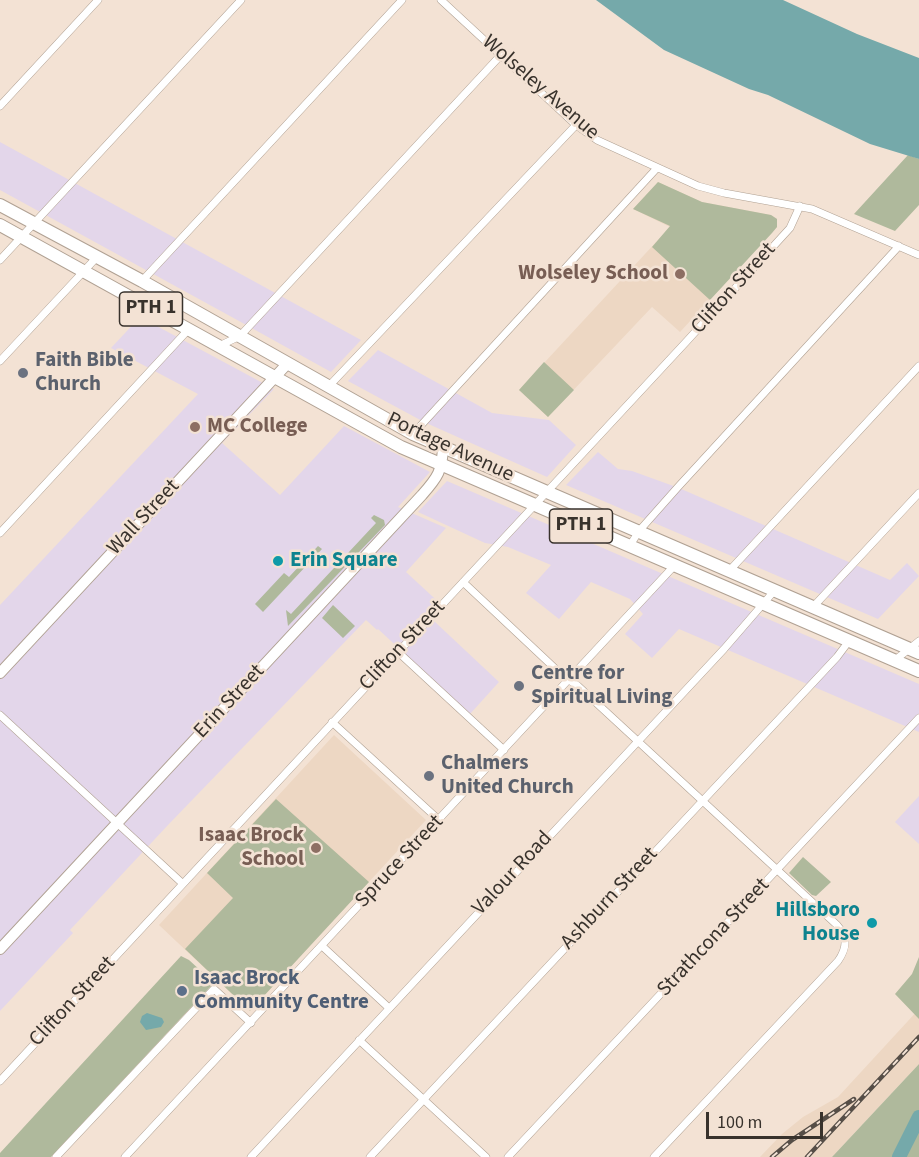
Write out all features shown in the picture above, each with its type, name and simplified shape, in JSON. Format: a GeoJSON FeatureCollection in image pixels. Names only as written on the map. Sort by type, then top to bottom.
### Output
{"type":"FeatureCollection","features":[{"type":"Feature","properties":{"kind":"highway","name":"Portage Avenue"},"geometry":{"type":"LineString","coordinates":[[0,205],[142,281],[413,434],[813,607],[916,647]]}},
{"type":"Feature","properties":{"kind":"highway","name":"Portage Avenue"},"geometry":{"type":"LineString","coordinates":[[0,225],[401,447],[919,672]]}},
{"type":"Feature","properties":{"kind":"main road","name":"Wall Street"},"geometry":{"type":"LineString","coordinates":[[0,673],[288,363]]}},
{"type":"Feature","properties":{"kind":"main road","name":"Erin Street"},"geometry":{"type":"LineString","coordinates":[[0,949],[409,509],[438,476],[442,465],[443,447]]}},
{"type":"Feature","properties":{"kind":"street"},"geometry":{"type":"LineString","coordinates":[[0,106],[98,0]]}},
{"type":"Feature","properties":{"kind":"street"},"geometry":{"type":"LineString","coordinates":[[0,260],[241,0]]}},
{"type":"Feature","properties":{"kind":"street"},"geometry":{"type":"LineString","coordinates":[[142,281],[402,0]]}},
{"type":"Feature","properties":{"kind":"street","name":"Wolseley Avenue"},"geometry":{"type":"LineString","coordinates":[[441,0],[500,56],[597,140],[707,189],[812,209],[919,255]]}},
{"type":"Feature","properties":{"kind":"street"},"geometry":{"type":"LineString","coordinates":[[219,346],[240,336],[500,56]]}},
{"type":"Feature","properties":{"kind":"street"},"geometry":{"type":"LineString","coordinates":[[329,386],[576,124]]}},
{"type":"Feature","properties":{"kind":"street"},"geometry":{"type":"LineString","coordinates":[[413,434],[657,168]]}},
{"type":"Feature","properties":{"kind":"street","name":"Clifton Street"},"geometry":{"type":"LineString","coordinates":[[0,1081],[790,228],[800,206]]}},
{"type":"Feature","properties":{"kind":"street"},"geometry":{"type":"LineString","coordinates":[[629,547],[639,531],[899,246]]}},
{"type":"Feature","properties":{"kind":"street"},"geometry":{"type":"LineString","coordinates":[[0,361],[96,257]]}},
{"type":"Feature","properties":{"kind":"street"},"geometry":{"type":"LineString","coordinates":[[0,533],[188,330]]}},
{"type":"Feature","properties":{"kind":"street"},"geometry":{"type":"LineString","coordinates":[[730,570],[919,366]]}},
{"type":"Feature","properties":{"kind":"street"},"geometry":{"type":"LineString","coordinates":[[813,607],[919,493]]}},
{"type":"Feature","properties":{"kind":"street","name":"Spruce Street"},"geometry":{"type":"LineString","coordinates":[[125,1157],[674,567]]}},
{"type":"Feature","properties":{"kind":"street"},"geometry":{"type":"LineString","coordinates":[[463,582],[843,932],[846,942],[844,953],[838,961],[654,1157]]}},
{"type":"Feature","properties":{"kind":"street","name":"Valour Road"},"geometry":{"type":"LineString","coordinates":[[251,1157],[775,590]]}},
{"type":"Feature","properties":{"kind":"street","name":"Ashburn Street"},"geometry":{"type":"LineString","coordinates":[[370,1157],[849,641]]}},
{"type":"Feature","properties":{"kind":"street"},"geometry":{"type":"LineString","coordinates":[[894,661],[916,647]]}},
{"type":"Feature","properties":{"kind":"street"},"geometry":{"type":"LineString","coordinates":[[398,652],[504,750]]}},
{"type":"Feature","properties":{"kind":"street"},"geometry":{"type":"LineString","coordinates":[[0,715],[182,883]]}},
{"type":"Feature","properties":{"kind":"street","name":"Strathcona Street"},"geometry":{"type":"LineString","coordinates":[[508,1157],[919,718]]}},
{"type":"Feature","properties":{"kind":"street"},"geometry":{"type":"LineString","coordinates":[[332,722],[439,820]]}},
{"type":"Feature","properties":{"kind":"street"},"geometry":{"type":"LineString","coordinates":[[322,946],[389,1008]]}},
{"type":"Feature","properties":{"kind":"street"},"geometry":{"type":"LineString","coordinates":[[56,1157],[214,989],[251,1023]]}},
{"type":"Feature","properties":{"kind":"street"},"geometry":{"type":"LineString","coordinates":[[359,1040],[486,1157]]}},
{"type":"Feature","properties":{"kind":"shaded area"},"geometry":{"type":"Polygon","coordinates":[[[0,142],[361,340],[331,372],[0,190],[0,142]]]}},
{"type":"Feature","properties":{"kind":"shaded area","name":"Wolseley School"},"geometry":{"type":"Polygon","coordinates":[[[658,182],[702,202],[771,215],[777,219],[777,227],[680,332],[652,307],[548,417],[519,390],[670,227],[633,209],[658,182]]]}},
{"type":"Feature","properties":{"kind":"shaded area"},"geometry":{"type":"Polygon","coordinates":[[[140,317],[274,389],[222,443],[280,495],[344,426],[430,472],[398,507],[446,528],[406,572],[445,608],[434,621],[499,682],[470,714],[366,620],[168,825],[70,930],[73,933],[0,1011],[0,605],[198,394],[111,348],[140,317]]]}},
{"type":"Feature","properties":{"kind":"shaded area"},"geometry":{"type":"Polygon","coordinates":[[[378,350],[492,413],[549,420],[576,445],[547,477],[424,422],[348,381],[378,350]]]}},
{"type":"Feature","properties":{"kind":"shaded area"},"geometry":{"type":"Polygon","coordinates":[[[598,452],[618,469],[632,471],[679,488],[890,580],[907,563],[919,576],[878,619],[566,485],[598,452]]]}},
{"type":"Feature","properties":{"kind":"shaded area"},"geometry":{"type":"Polygon","coordinates":[[[447,481],[919,684],[919,732],[679,629],[652,658],[625,634],[643,614],[630,599],[591,582],[559,619],[526,593],[551,565],[508,547],[485,543],[418,512],[447,481]]]}},
{"type":"Feature","properties":{"kind":"shaded area","name":"Isaac Brock School"},"geometry":{"type":"Polygon","coordinates":[[[334,735],[426,820],[250,1011],[159,925],[334,735]]]}},
{"type":"Feature","properties":{"kind":"shaded area"},"geometry":{"type":"Polygon","coordinates":[[[919,796],[919,844],[895,822],[919,796]]]}},
{"type":"Feature","properties":{"kind":"shaded area"},"geometry":{"type":"Polygon","coordinates":[[[919,1009],[919,1064],[832,1157],[760,1157],[782,1134],[803,1117],[838,1097],[919,1009]]]}},
{"type":"Feature","properties":{"kind":"green space"},"geometry":{"type":"Polygon","coordinates":[[[908,155],[919,159],[919,205],[895,231],[854,214],[908,155]]]}},
{"type":"Feature","properties":{"kind":"green space"},"geometry":{"type":"Polygon","coordinates":[[[658,182],[702,202],[771,215],[777,219],[777,227],[710,300],[652,247],[670,226],[633,209],[658,182]]]}},
{"type":"Feature","properties":{"kind":"green space"},"geometry":{"type":"Polygon","coordinates":[[[544,362],[574,390],[548,417],[519,390],[544,362]]]}},
{"type":"Feature","properties":{"kind":"green space"},"geometry":{"type":"Polygon","coordinates":[[[374,515],[384,520],[385,525],[288,626],[286,610],[291,614],[376,523],[371,518],[374,515]]]}},
{"type":"Feature","properties":{"kind":"green space"},"geometry":{"type":"Polygon","coordinates":[[[318,546],[322,549],[263,612],[255,604],[284,573],[289,577],[318,546]]]}},
{"type":"Feature","properties":{"kind":"green space"},"geometry":{"type":"Polygon","coordinates":[[[333,605],[355,626],[343,638],[322,618],[333,605]]]}},
{"type":"Feature","properties":{"kind":"green space"},"geometry":{"type":"Polygon","coordinates":[[[276,799],[369,882],[250,1011],[185,949],[233,898],[207,873],[276,799]]]}},
{"type":"Feature","properties":{"kind":"green space"},"geometry":{"type":"Polygon","coordinates":[[[803,857],[831,882],[816,896],[812,895],[789,873],[803,857]]]}},
{"type":"Feature","properties":{"kind":"green space"},"geometry":{"type":"Polygon","coordinates":[[[181,956],[189,960],[212,981],[211,986],[51,1157],[0,1157],[0,1153],[181,956]]]}},
{"type":"Feature","properties":{"kind":"green space"},"geometry":{"type":"Polygon","coordinates":[[[919,957],[919,1019],[895,994],[912,974],[919,957]]]}},
{"type":"Feature","properties":{"kind":"green space"},"geometry":{"type":"Polygon","coordinates":[[[919,1064],[919,1157],[832,1157],[919,1064]]]}},
{"type":"Feature","properties":{"kind":"water"},"geometry":{"type":"Polygon","coordinates":[[[596,0],[783,0],[857,34],[919,58],[919,159],[870,144],[768,95],[749,89],[664,50],[596,0]]]}},
{"type":"Feature","properties":{"kind":"water"},"geometry":{"type":"Polygon","coordinates":[[[147,1013],[162,1018],[164,1022],[161,1027],[146,1030],[140,1022],[142,1016],[147,1013]]]}},
{"type":"Feature","properties":{"kind":"waterway"},"geometry":{"type":"LineString","coordinates":[[899,1157],[919,1117]]}},
{"type":"Feature","properties":{"kind":"railway"},"geometry":{"type":"LineString","coordinates":[[807,1157],[919,1037]]}},
{"type":"Feature","properties":{"kind":"railway"},"geometry":{"type":"LineString","coordinates":[[772,1157],[792,1140],[854,1099]]}},
{"type":"Feature","properties":{"kind":"place","name":"Wolseley School"},"geometry":{"type":"Point","coordinates":[680,274]}},
{"type":"Feature","properties":{"kind":"place","name":"Faith Bible Church"},"geometry":{"type":"Point","coordinates":[23,373]}},
{"type":"Feature","properties":{"kind":"place","name":"MC College"},"geometry":{"type":"Point","coordinates":[195,427]}},
{"type":"Feature","properties":{"kind":"place","name":"Erin Square"},"geometry":{"type":"Point","coordinates":[278,561]}},
{"type":"Feature","properties":{"kind":"place","name":"Centre for Spiritual Living"},"geometry":{"type":"Point","coordinates":[519,686]}},
{"type":"Feature","properties":{"kind":"place","name":"Chalmers United Church"},"geometry":{"type":"Point","coordinates":[429,776]}},
{"type":"Feature","properties":{"kind":"place","name":"Isaac Brock School"},"geometry":{"type":"Point","coordinates":[316,848]}},
{"type":"Feature","properties":{"kind":"place","name":"Hillsboro House"},"geometry":{"type":"Point","coordinates":[872,923]}},
{"type":"Feature","properties":{"kind":"place","name":"Isaac Brock Community Centre"},"geometry":{"type":"Point","coordinates":[182,991]}}]}
